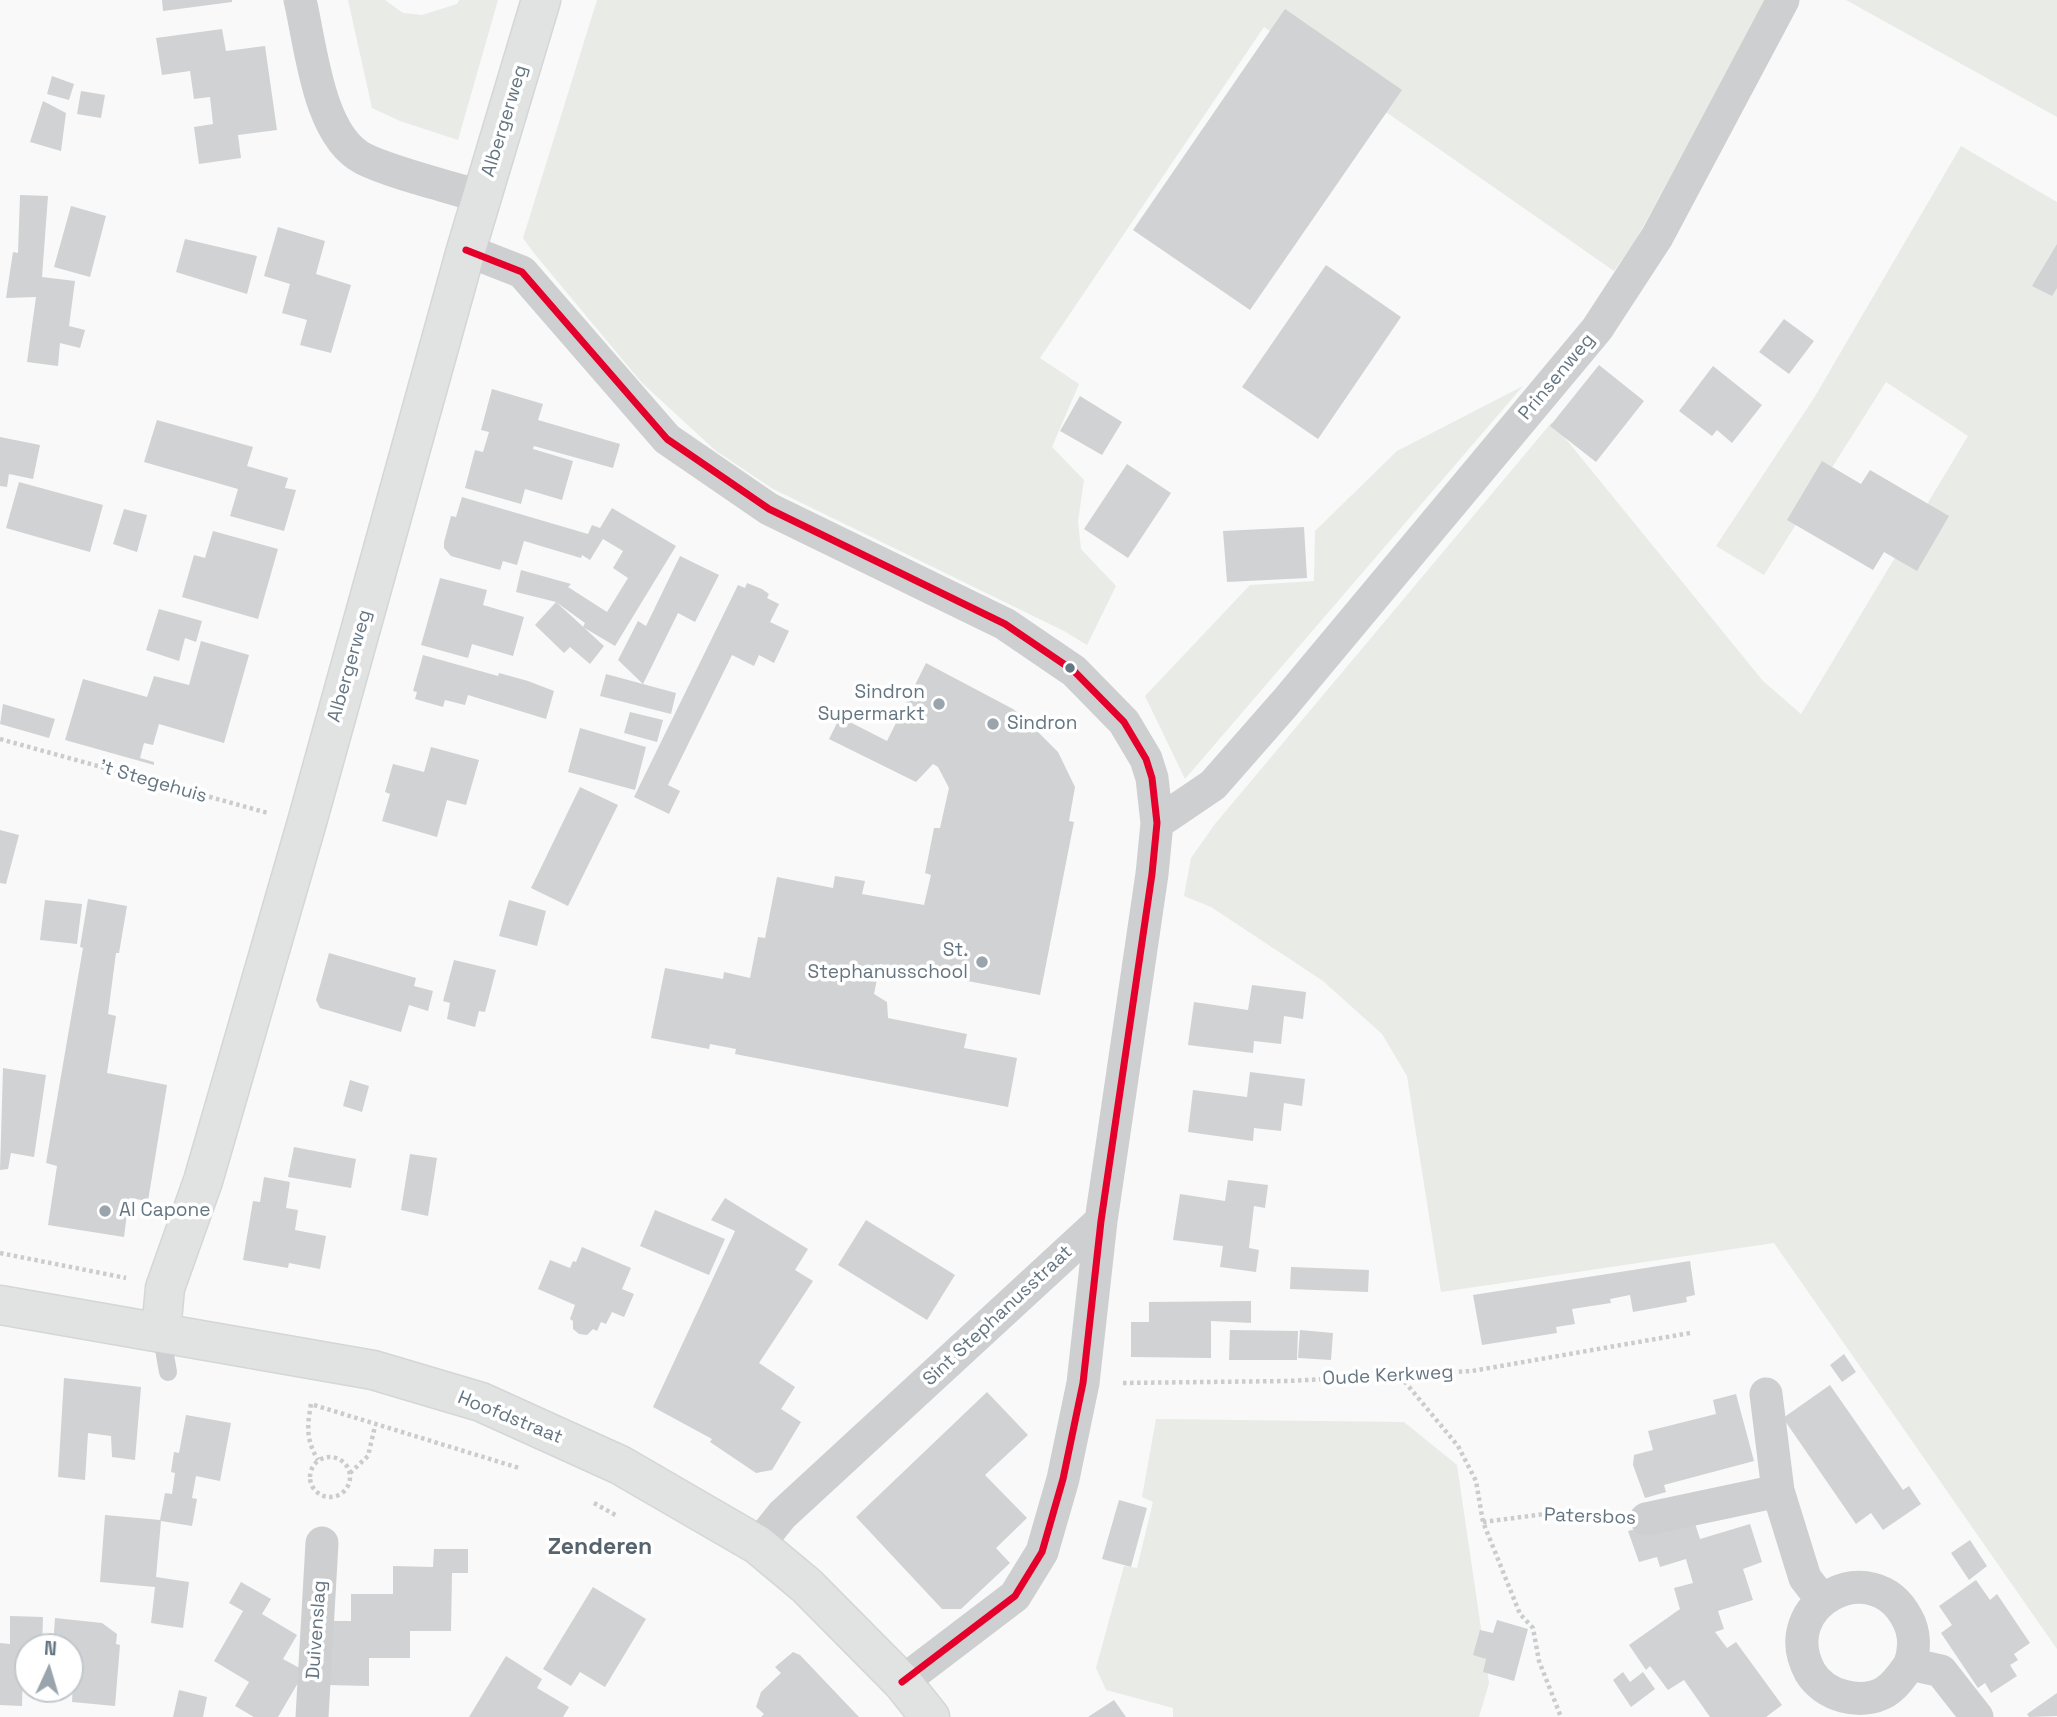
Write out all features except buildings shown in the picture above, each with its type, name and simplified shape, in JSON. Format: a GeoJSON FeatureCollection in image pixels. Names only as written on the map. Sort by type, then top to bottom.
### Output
{"type":"FeatureCollection","features":[{"type":"Feature","properties":{"kind":"main road","name":"Albergerweg"},"geometry":{"type":"LineString","coordinates":[[161,1332],[165,1288],[200,1191],[307,822],[466,250],[541,0]]}},
{"type":"Feature","properties":{"kind":"main road","name":"Hoofdstraat"},"geometry":{"type":"LineString","coordinates":[[0,1305],[373,1370],[481,1402],[620,1465],[758,1545],[807,1586],[902,1682],[930,1717]]}},
{"type":"Feature","properties":{"kind":"street"},"geometry":{"type":"LineString","coordinates":[[300,0],[324,106],[337,136],[363,159],[482,197]]}},
{"type":"Feature","properties":{"kind":"street","name":"Prinsenweg"},"geometry":{"type":"LineString","coordinates":[[1157,823],[1213,785],[1222,775],[1597,329],[1657,237],[1783,0]]}},
{"type":"Feature","properties":{"kind":"street"},"geometry":{"type":"LineString","coordinates":[[466,250],[522,272],[667,439],[769,509],[1005,624],[1074,671],[1124,722],[1146,759],[1152,778],[1157,823],[1101,1221],[1083,1383],[1063,1479],[1042,1552],[1032,1573],[1015,1596],[902,1682]]}},
{"type":"Feature","properties":{"kind":"street","name":"Sint Stephanusstraat"},"geometry":{"type":"LineString","coordinates":[[758,1545],[782,1515],[1101,1221]]}},
{"type":"Feature","properties":{"kind":"street"},"geometry":{"type":"LineString","coordinates":[[1766,1394],[1778,1492],[1805,1578],[1822,1600]]}},
{"type":"Feature","properties":{"kind":"street","name":"Patersbos"},"geometry":{"type":"LineString","coordinates":[[1646,1520],[1778,1492]]}},
{"type":"Feature","properties":{"kind":"street","name":"Duivenslag"},"geometry":{"type":"LineString","coordinates":[[312,1717],[323,1543]]}},
{"type":"Feature","properties":{"kind":"street"},"geometry":{"type":"LineString","coordinates":[[1851,1587],[1877,1590],[1894,1600],[1911,1625],[1914,1644],[1910,1664],[1899,1680],[1878,1695],[1852,1699],[1828,1690],[1814,1679],[1804,1661],[1801,1644],[1804,1625],[1814,1607],[1822,1600],[1830,1594],[1851,1587]]}},
{"type":"Feature","properties":{"kind":"street"},"geometry":{"type":"LineString","coordinates":[[1910,1664],[1941,1671],[1977,1717]]}},
{"type":"Feature","properties":{"kind":"lane"},"geometry":{"type":"LineString","coordinates":[[161,1332],[168,1372]]}},
{"type":"Feature","properties":{"kind":"path","name":"'t Stegehuis"},"geometry":{"type":"LineString","coordinates":[[0,739],[235,805],[307,822]]}},
{"type":"Feature","properties":{"kind":"path","name":"Oude Kerkweg"},"geometry":{"type":"LineString","coordinates":[[1083,1383],[1288,1381],[1472,1371],[1690,1333]]}},
{"type":"Feature","properties":{"kind":"path"},"geometry":{"type":"LineString","coordinates":[[1399,1375],[1458,1446],[1476,1481],[1483,1522],[1520,1614],[1533,1628],[1539,1661],[1561,1717]]}},
{"type":"Feature","properties":{"kind":"path"},"geometry":{"type":"LineString","coordinates":[[299,1401],[522,1469]]}},
{"type":"Feature","properties":{"kind":"path"},"geometry":{"type":"LineString","coordinates":[[311,1404],[307,1428],[308,1443],[318,1460]]}},
{"type":"Feature","properties":{"kind":"path"},"geometry":{"type":"LineString","coordinates":[[350,1473],[368,1456],[375,1426]]}},
{"type":"Feature","properties":{"kind":"path"},"geometry":{"type":"LineString","coordinates":[[335,1458],[343,1462],[350,1473],[349,1484],[341,1494],[328,1498],[312,1488],[309,1476],[318,1460],[335,1458]]}},
{"type":"Feature","properties":{"kind":"path"},"geometry":{"type":"LineString","coordinates":[[586,1498],[621,1518]]}},
{"type":"Feature","properties":{"kind":"path","name":"Patersbos"},"geometry":{"type":"LineString","coordinates":[[1483,1522],[1545,1514],[1646,1520]]}},
{"type":"Feature","properties":{"kind":"shaded area"},"geometry":{"type":"Polygon","coordinates":[[[348,0],[385,0],[403,13],[422,15],[457,4],[459,0],[498,0],[458,140],[400,121],[372,108],[348,0]]]}},
{"type":"Feature","properties":{"kind":"shaded area"},"geometry":{"type":"Polygon","coordinates":[[[597,0],[1765,0],[1636,240],[1614,271],[1264,27],[1040,358],[1079,384],[1052,447],[1084,480],[1078,521],[1081,549],[1116,586],[1087,645],[1064,631],[773,489],[716,451],[642,383],[533,252],[523,238],[597,0]]]}},
{"type":"Feature","properties":{"kind":"shaded area"},"geometry":{"type":"Polygon","coordinates":[[[1846,0],[2057,0],[2057,117],[1846,0]]]}},
{"type":"Feature","properties":{"kind":"shaded area"},"geometry":{"type":"Polygon","coordinates":[[[1961,146],[2057,202],[2057,1649],[1774,1243],[1441,1292],[1407,1076],[1382,1034],[1323,981],[1211,907],[1184,896],[1191,858],[1215,824],[1552,422],[1763,681],[1801,714],[1968,436],[1886,382],[1764,575],[1716,546],[1814,398],[1961,146]]]}},
{"type":"Feature","properties":{"kind":"shaded area"},"geometry":{"type":"Polygon","coordinates":[[[1523,386],[1185,779],[1145,696],[1250,585],[1314,581],[1315,531],[1397,451],[1523,386]]]}},
{"type":"Feature","properties":{"kind":"shaded area"},"geometry":{"type":"Polygon","coordinates":[[[1156,1419],[1404,1422],[1457,1465],[1489,1683],[1479,1717],[1173,1717],[1173,1708],[1106,1690],[1096,1668],[1124,1566],[1137,1568],[1153,1502],[1142,1497],[1156,1419]]]}},
{"type":"Feature","properties":{"kind":"transit line"},"geometry":{"type":"LineString","coordinates":[[466,250],[522,272],[667,439],[769,509],[1005,624],[1074,671],[1124,722],[1146,759],[1152,778],[1157,823],[1152,874],[1101,1221],[1083,1383],[1063,1479],[1042,1552],[1015,1596],[902,1682]]}},
{"type":"Feature","properties":{"kind":"place","name":"Sindron Supermarkt"},"geometry":{"type":"Point","coordinates":[939,704]}},
{"type":"Feature","properties":{"kind":"place","name":"Sindron"},"geometry":{"type":"Point","coordinates":[993,724]}},
{"type":"Feature","properties":{"kind":"place","name":"St. Stephanusschool"},"geometry":{"type":"Point","coordinates":[982,962]}},
{"type":"Feature","properties":{"kind":"place","name":"Al Capone"},"geometry":{"type":"Point","coordinates":[105,1211]}},
{"type":"Feature","properties":{"kind":"district","name":"Zenderen"},"geometry":{"type":"Point","coordinates":[600,1548]}}]}
